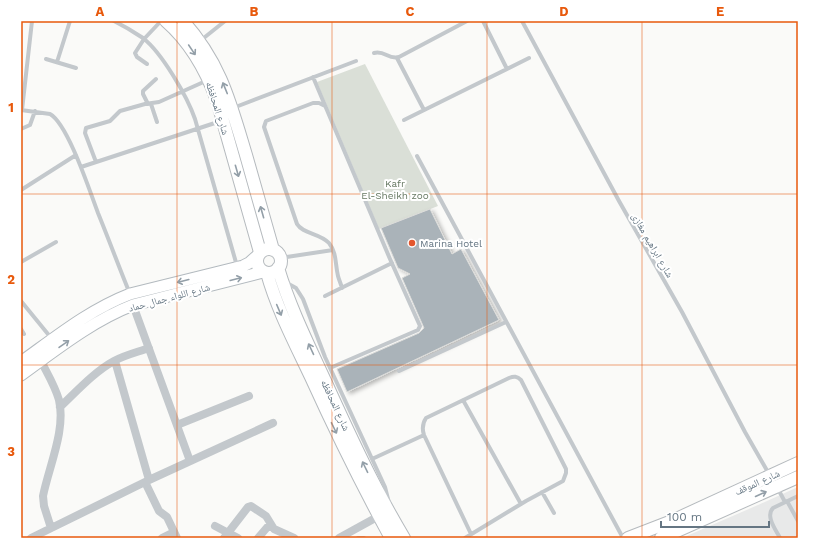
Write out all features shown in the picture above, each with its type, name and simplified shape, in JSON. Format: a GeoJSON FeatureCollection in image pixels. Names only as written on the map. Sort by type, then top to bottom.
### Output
{"type":"FeatureCollection","features":[{"type":"Feature","properties":{"kind":"main road","name":"شارع المحافظه"},"geometry":{"type":"LineString","coordinates":[[166,21],[189,45],[209,80],[223,121],[259,254]]}},
{"type":"Feature","properties":{"kind":"main road","name":"شارع المحافظه"},"geometry":{"type":"LineString","coordinates":[[183,21],[199,41],[221,79],[232,109],[293,311],[325,366],[354,432],[364,467],[385,516],[391,538]]}},
{"type":"Feature","properties":{"kind":"main road"},"geometry":{"type":"LineString","coordinates":[[266,249],[278,264],[271,273],[265,273],[258,267],[257,259],[259,254],[266,249]]}},
{"type":"Feature","properties":{"kind":"main road","name":"شارع اللواء جمال حماد"},"geometry":{"type":"LineString","coordinates":[[21,375],[94,324],[120,310],[209,280],[249,263],[259,254]]}},
{"type":"Feature","properties":{"kind":"main road","name":"شارع المحافظه"},"geometry":{"type":"LineString","coordinates":[[265,273],[282,316],[353,466],[385,516],[404,538]]}},
{"type":"Feature","properties":{"kind":"main road","name":"شارع اللواء جمال حماد"},"geometry":{"type":"LineString","coordinates":[[21,362],[88,314],[102,306],[130,294],[209,280],[265,273]]}},
{"type":"Feature","properties":{"kind":"main road","name":"شارع الموقف"},"geometry":{"type":"LineString","coordinates":[[661,538],[674,526],[798,463]]}},
{"type":"Feature","properties":{"kind":"main road","name":"شارع الموقف"},"geometry":{"type":"LineString","coordinates":[[628,538],[674,526],[798,477]]}},
{"type":"Feature","properties":{"kind":"street"},"geometry":{"type":"LineString","coordinates":[[134,305],[190,461]]}},
{"type":"Feature","properties":{"kind":"street"},"geometry":{"type":"LineString","coordinates":[[60,407],[96,373],[115,360],[149,348]]}},
{"type":"Feature","properties":{"kind":"street"},"geometry":{"type":"LineString","coordinates":[[115,360],[147,481],[159,510],[167,517],[176,535],[162,538]]}},
{"type":"Feature","properties":{"kind":"street"},"geometry":{"type":"LineString","coordinates":[[41,361],[56,393],[60,407],[60,429],[43,496],[44,506],[52,528]]}},
{"type":"Feature","properties":{"kind":"street"},"geometry":{"type":"LineString","coordinates":[[177,425],[249,396]]}},
{"type":"Feature","properties":{"kind":"street"},"geometry":{"type":"LineString","coordinates":[[31,538],[147,481],[272,423]]}},
{"type":"Feature","properties":{"kind":"street"},"geometry":{"type":"LineString","coordinates":[[226,535],[250,506],[263,514],[274,529],[294,538]]}},
{"type":"Feature","properties":{"kind":"street"},"geometry":{"type":"LineString","coordinates":[[339,538],[385,516]]}},
{"type":"Feature","properties":{"kind":"street"},"geometry":{"type":"LineString","coordinates":[[258,538],[270,524]]}},
{"type":"Feature","properties":{"kind":"street"},"geometry":{"type":"LineString","coordinates":[[215,526],[226,535],[238,538]]}},
{"type":"Feature","properties":{"kind":"lane"},"geometry":{"type":"LineString","coordinates":[[32,21],[21,110],[50,114],[57,119],[76,155],[130,294]]}},
{"type":"Feature","properties":{"kind":"lane"},"geometry":{"type":"LineString","coordinates":[[57,62],[70,21]]}},
{"type":"Feature","properties":{"kind":"lane"},"geometry":{"type":"LineString","coordinates":[[114,21],[144,39],[161,59],[183,92],[192,110],[237,268]]}},
{"type":"Feature","properties":{"kind":"lane"},"geometry":{"type":"LineString","coordinates":[[147,64],[137,57],[135,53],[144,39],[161,21]]}},
{"type":"Feature","properties":{"kind":"lane"},"geometry":{"type":"LineString","coordinates":[[199,41],[224,21]]}},
{"type":"Feature","properties":{"kind":"lane"},"geometry":{"type":"LineString","coordinates":[[374,54],[381,53],[397,58],[467,21]]}},
{"type":"Feature","properties":{"kind":"lane"},"geometry":{"type":"LineString","coordinates":[[483,21],[507,69]]}},
{"type":"Feature","properties":{"kind":"lane","name":"شارع ابراهيم مغازى"},"geometry":{"type":"LineString","coordinates":[[522,21],[619,201],[682,312],[745,432],[770,476]]}},
{"type":"Feature","properties":{"kind":"lane"},"geometry":{"type":"LineString","coordinates":[[397,58],[424,110]]}},
{"type":"Feature","properties":{"kind":"lane"},"geometry":{"type":"LineString","coordinates":[[404,120],[528,58]]}},
{"type":"Feature","properties":{"kind":"lane"},"geometry":{"type":"LineString","coordinates":[[46,59],[76,68]]}},
{"type":"Feature","properties":{"kind":"lane"},"geometry":{"type":"LineString","coordinates":[[232,109],[356,61]]}},
{"type":"Feature","properties":{"kind":"lane"},"geometry":{"type":"LineString","coordinates":[[313,77],[392,263],[420,324],[418,330],[325,366]]}},
{"type":"Feature","properties":{"kind":"lane"},"geometry":{"type":"LineString","coordinates":[[156,79],[143,91],[143,94],[158,122]]}},
{"type":"Feature","properties":{"kind":"lane"},"geometry":{"type":"LineString","coordinates":[[96,162],[85,133],[86,128],[110,120],[120,111],[159,102],[209,80]]}},
{"type":"Feature","properties":{"kind":"lane"},"geometry":{"type":"LineString","coordinates":[[325,106],[319,103],[313,103],[266,121],[264,127],[298,226],[303,230],[317,234],[324,238],[333,250],[336,257],[338,277],[342,288]]}},
{"type":"Feature","properties":{"kind":"lane"},"geometry":{"type":"LineString","coordinates":[[21,128],[30,125],[35,112]]}},
{"type":"Feature","properties":{"kind":"lane"},"geometry":{"type":"LineString","coordinates":[[81,167],[223,121]]}},
{"type":"Feature","properties":{"kind":"lane"},"geometry":{"type":"LineString","coordinates":[[21,190],[76,155]]}},
{"type":"Feature","properties":{"kind":"lane"},"geometry":{"type":"LineString","coordinates":[[417,156],[623,538]]}},
{"type":"Feature","properties":{"kind":"lane"},"geometry":{"type":"LineString","coordinates":[[21,262],[56,242]]}},
{"type":"Feature","properties":{"kind":"lane"},"geometry":{"type":"LineString","coordinates":[[278,264],[333,250]]}},
{"type":"Feature","properties":{"kind":"lane"},"geometry":{"type":"LineString","coordinates":[[325,296],[392,263]]}},
{"type":"Feature","properties":{"kind":"lane"},"geometry":{"type":"LineString","coordinates":[[22,303],[52,340]]}},
{"type":"Feature","properties":{"kind":"lane"},"geometry":{"type":"LineString","coordinates":[[399,371],[506,322]]}},
{"type":"Feature","properties":{"kind":"lane"},"geometry":{"type":"LineString","coordinates":[[21,329],[24,334]]}},
{"type":"Feature","properties":{"kind":"lane"},"geometry":{"type":"LineString","coordinates":[[465,538],[521,504],[563,481],[565,477],[566,469],[521,380],[518,377],[513,376],[426,418],[422,427],[424,435],[471,534]]}},
{"type":"Feature","properties":{"kind":"lane"},"geometry":{"type":"LineString","coordinates":[[463,400],[521,504]]}},
{"type":"Feature","properties":{"kind":"lane"},"geometry":{"type":"LineString","coordinates":[[354,432],[372,459],[387,494],[385,516]]}},
{"type":"Feature","properties":{"kind":"lane"},"geometry":{"type":"LineString","coordinates":[[372,459],[424,435]]}},
{"type":"Feature","properties":{"kind":"lane"},"geometry":{"type":"LineString","coordinates":[[777,486],[798,521]]}},
{"type":"Feature","properties":{"kind":"lane"},"geometry":{"type":"LineString","coordinates":[[542,492],[554,513]]}},
{"type":"Feature","properties":{"kind":"lane"},"geometry":{"type":"LineString","coordinates":[[780,538],[769,513],[773,508],[798,496]]}},
{"type":"Feature","properties":{"kind":"lane"},"geometry":{"type":"LineString","coordinates":[[358,538],[364,538]]}},
{"type":"Feature","properties":{"kind":"shaded area"},"geometry":{"type":"Polygon","coordinates":[[[798,487],[798,538],[682,538],[758,505],[798,487]]]}},
{"type":"Feature","properties":{"kind":"green space","name":"Kafr El-Sheikh zoo"},"geometry":{"type":"Polygon","coordinates":[[[365,64],[438,206],[379,229],[317,82],[365,64]]]}},
{"type":"Feature","properties":{"kind":"building"},"geometry":{"type":"Polygon","coordinates":[[[430,209],[452,254],[461,249],[499,320],[347,392],[337,369],[419,333],[424,328],[402,278],[410,274],[398,268],[381,228],[430,209]]]}},
{"type":"Feature","properties":{"kind":"place","name":"Marina Hotel"},"geometry":{"type":"Point","coordinates":[412,243]}}]}
